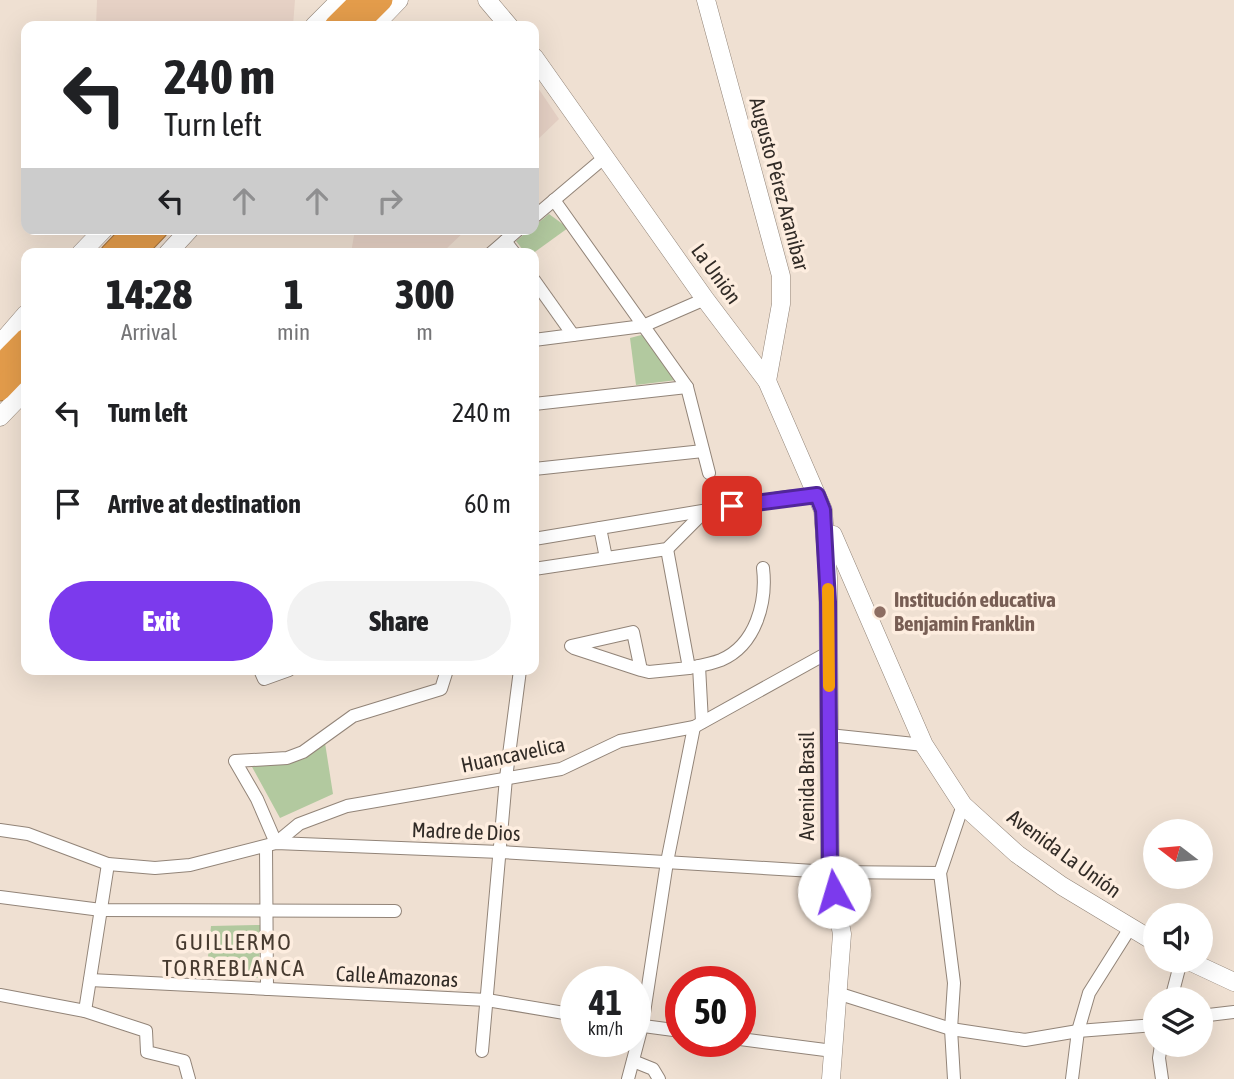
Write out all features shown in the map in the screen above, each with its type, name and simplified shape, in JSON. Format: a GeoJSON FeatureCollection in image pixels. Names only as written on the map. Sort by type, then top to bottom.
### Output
{"type":"FeatureCollection","features":[{"type":"Feature","properties":{"kind":"highway"},"geometry":{"type":"LineString","coordinates":[[340,21],[361,0]]}},
{"type":"Feature","properties":{"kind":"highway"},"geometry":{"type":"LineString","coordinates":[[361,21],[382,0]]}},
{"type":"Feature","properties":{"kind":"highway"},"geometry":{"type":"LineString","coordinates":[[103,248],[115,235]]}},
{"type":"Feature","properties":{"kind":"highway"},"geometry":{"type":"LineString","coordinates":[[117,248],[129,235]]}},
{"type":"Feature","properties":{"kind":"highway"},"geometry":{"type":"LineString","coordinates":[[139,248],[151,235]]}},
{"type":"Feature","properties":{"kind":"highway"},"geometry":{"type":"LineString","coordinates":[[157,248],[169,235]]}},
{"type":"Feature","properties":{"kind":"highway"},"geometry":{"type":"LineString","coordinates":[[0,365],[21,344]]}},
{"type":"Feature","properties":{"kind":"highway"},"geometry":{"type":"LineString","coordinates":[[0,390],[21,368]]}},
{"type":"Feature","properties":{"kind":"main road"},"geometry":{"type":"LineString","coordinates":[[319,21],[340,0]]}},
{"type":"Feature","properties":{"kind":"main road"},"geometry":{"type":"LineString","coordinates":[[379,21],[400,0]]}},
{"type":"Feature","properties":{"kind":"main road"},"geometry":{"type":"LineString","coordinates":[[488,0],[505,21]]}},
{"type":"Feature","properties":{"kind":"main road","name":"Augusto Pérez Aranibar"},"geometry":{"type":"LineString","coordinates":[[706,0],[781,276],[781,304],[768,381]]}},
{"type":"Feature","properties":{"kind":"main road","name":"La Unión"},"geometry":{"type":"LineString","coordinates":[[539,64],[705,299],[768,381],[817,495],[826,534]]}},
{"type":"Feature","properties":{"kind":"main road"},"geometry":{"type":"LineString","coordinates":[[86,248],[98,235]]}},
{"type":"Feature","properties":{"kind":"main road"},"geometry":{"type":"LineString","coordinates":[[173,248],[184,235]]}},
{"type":"Feature","properties":{"kind":"main road"},"geometry":{"type":"LineString","coordinates":[[0,344],[21,320]]}},
{"type":"Feature","properties":{"kind":"main road"},"geometry":{"type":"LineString","coordinates":[[0,417],[21,395]]}},
{"type":"Feature","properties":{"kind":"main road","name":"Avenida Brasil"},"geometry":{"type":"LineString","coordinates":[[826,534],[830,872],[842,934],[831,1079]]}},
{"type":"Feature","properties":{"kind":"main road","name":"Avenida La Unión"},"geometry":{"type":"LineString","coordinates":[[826,534],[833,536],[924,745],[963,805],[1017,853],[1062,886],[1143,935]]}},
{"type":"Feature","properties":{"kind":"main road"},"geometry":{"type":"LineString","coordinates":[[1213,972],[1234,982]]}},
{"type":"Feature","properties":{"kind":"street"},"geometry":{"type":"LineString","coordinates":[[539,213],[605,157]]}},
{"type":"Feature","properties":{"kind":"street"},"geometry":{"type":"LineString","coordinates":[[554,200],[687,387],[709,474]]}},
{"type":"Feature","properties":{"kind":"street"},"geometry":{"type":"LineString","coordinates":[[496,248],[511,235]]}},
{"type":"Feature","properties":{"kind":"street"},"geometry":{"type":"LineString","coordinates":[[505,240],[511,248]]}},
{"type":"Feature","properties":{"kind":"street"},"geometry":{"type":"LineString","coordinates":[[539,287],[573,335]]}},
{"type":"Feature","properties":{"kind":"street"},"geometry":{"type":"LineString","coordinates":[[539,339],[643,326],[705,299]]}},
{"type":"Feature","properties":{"kind":"street"},"geometry":{"type":"LineString","coordinates":[[539,403],[687,387]]}},
{"type":"Feature","properties":{"kind":"street"},"geometry":{"type":"LineString","coordinates":[[539,468],[703,450]]}},
{"type":"Feature","properties":{"kind":"street"},"geometry":{"type":"LineString","coordinates":[[539,538],[817,495]]}},
{"type":"Feature","properties":{"kind":"street"},"geometry":{"type":"LineString","coordinates":[[539,568],[667,549],[705,511]]}},
{"type":"Feature","properties":{"kind":"street"},"geometry":{"type":"LineString","coordinates":[[600,528],[606,558]]}},
{"type":"Feature","properties":{"kind":"street"},"geometry":{"type":"LineString","coordinates":[[649,966],[667,862],[698,725],[694,667],[667,549]]}},
{"type":"Feature","properties":{"kind":"street"},"geometry":{"type":"LineString","coordinates":[[641,670],[633,632],[571,646],[574,649],[641,670],[649,672],[694,667],[721,660],[731,654],[753,629],[761,612],[765,585],[764,568]]}},
{"type":"Feature","properties":{"kind":"street","name":"Huancavelica"},"geometry":{"type":"LineString","coordinates":[[271,845],[299,824],[346,806],[561,769],[620,741],[698,725],[829,652]]}},
{"type":"Feature","properties":{"kind":"street"},"geometry":{"type":"LineString","coordinates":[[267,989],[265,911],[271,845],[257,799],[235,761],[287,758],[303,752],[353,716],[441,689],[445,675]]}},
{"type":"Feature","properties":{"kind":"street"},"geometry":{"type":"LineString","coordinates":[[482,1051],[506,778],[519,675]]}},
{"type":"Feature","properties":{"kind":"street"},"geometry":{"type":"LineString","coordinates":[[830,735],[924,745]]}},
{"type":"Feature","properties":{"kind":"street"},"geometry":{"type":"LineString","coordinates":[[954,1079],[951,1029],[954,983],[940,873],[963,805]]}},
{"type":"Feature","properties":{"kind":"street","name":"Madre de Dios"},"geometry":{"type":"LineString","coordinates":[[0,830],[28,834],[108,864],[155,868],[190,865],[271,845],[500,852],[830,872],[940,873]]}},
{"type":"Feature","properties":{"kind":"street"},"geometry":{"type":"LineString","coordinates":[[85,1011],[108,864]]}},
{"type":"Feature","properties":{"kind":"street"},"geometry":{"type":"LineString","coordinates":[[0,897],[101,910],[395,911]]}},
{"type":"Feature","properties":{"kind":"street"},"geometry":{"type":"LineString","coordinates":[[1072,1079],[1079,1031],[1089,993],[1130,928]]}},
{"type":"Feature","properties":{"kind":"street","name":"Calle Amazonas"},"geometry":{"type":"LineString","coordinates":[[90,980],[487,1000],[560,1012]]}},
{"type":"Feature","properties":{"kind":"street"},"geometry":{"type":"LineString","coordinates":[[837,993],[951,1029],[1025,1040],[1079,1031],[1143,1026]]}},
{"type":"Feature","properties":{"kind":"street"},"geometry":{"type":"LineString","coordinates":[[0,995],[85,1011],[146,1031],[147,1052],[184,1061],[187,1064],[188,1079]]}},
{"type":"Feature","properties":{"kind":"street"},"geometry":{"type":"LineString","coordinates":[[1213,1014],[1234,1012]]}},
{"type":"Feature","properties":{"kind":"street"},"geometry":{"type":"LineString","coordinates":[[756,1041],[833,1051]]}},
{"type":"Feature","properties":{"kind":"street"},"geometry":{"type":"LineString","coordinates":[[628,1079],[634,1057]]}},
{"type":"Feature","properties":{"kind":"street"},"geometry":{"type":"LineString","coordinates":[[1158,1057],[1162,1079]]}},
{"type":"Feature","properties":{"kind":"street"},"geometry":{"type":"LineString","coordinates":[[633,1061],[653,1069],[661,1078]]}},
{"type":"Feature","properties":{"kind":"shaded area"},"geometry":{"type":"Polygon","coordinates":[[[97,0],[295,0],[293,21],[96,21],[97,0]]]}},
{"type":"Feature","properties":{"kind":"shaded area"},"geometry":{"type":"Polygon","coordinates":[[[539,89],[559,119],[539,138],[539,89]]]}},
{"type":"Feature","properties":{"kind":"shaded area"},"geometry":{"type":"Polygon","coordinates":[[[354,235],[461,235],[447,248],[352,248],[354,235]]]}},
{"type":"Feature","properties":{"kind":"green space"},"geometry":{"type":"Polygon","coordinates":[[[549,214],[568,228],[539,249],[521,248],[516,241],[523,235],[539,235],[539,222],[549,214]]]}},
{"type":"Feature","properties":{"kind":"green space"},"geometry":{"type":"Polygon","coordinates":[[[645,334],[677,380],[636,385],[630,338],[645,334]]]}},
{"type":"Feature","properties":{"kind":"green space"},"geometry":{"type":"Polygon","coordinates":[[[325,743],[333,794],[280,818],[251,765],[304,759],[325,743]]]}},
{"type":"Feature","properties":{"kind":"green space"},"geometry":{"type":"Polygon","coordinates":[[[260,925],[259,978],[206,977],[211,926],[260,925]]]}},
{"type":"Feature","properties":{"kind":"slow traffic"},"geometry":{"type":"LineString","coordinates":[[828,589],[829,686]]}},
{"type":"Feature","properties":{"kind":"place","name":"Institución educativa Benjamin Franklin"},"geometry":{"type":"Point","coordinates":[880,612]}},
{"type":"Feature","properties":{"kind":"district","name":"GUILLERMO TORREBLANCA"},"geometry":{"type":"Point","coordinates":[234,955]}},
{"type":"Feature","properties":{"kind":"route"},"geometry":{"type":"LineString","coordinates":[[732,506],[817,495],[823,510],[829,652],[830,872],[834,892]]}}]}
